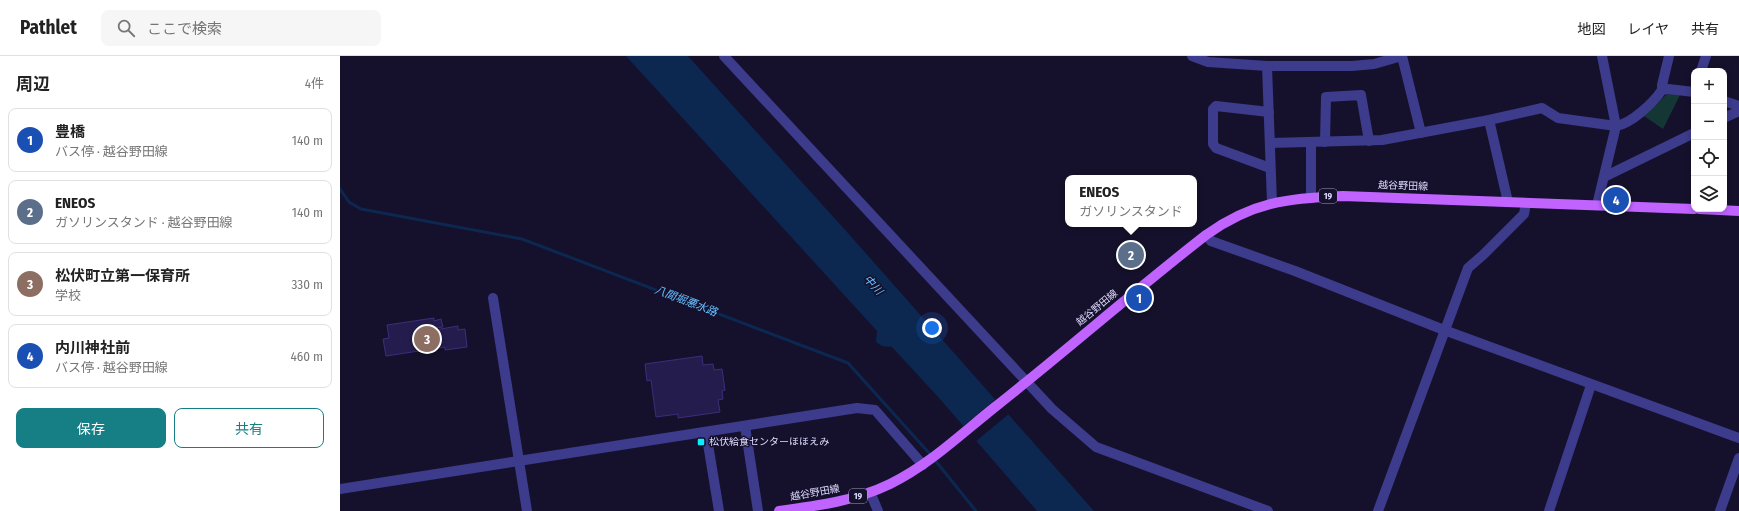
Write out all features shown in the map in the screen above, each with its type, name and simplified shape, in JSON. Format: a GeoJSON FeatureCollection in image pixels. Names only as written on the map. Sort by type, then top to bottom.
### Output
{"type":"FeatureCollection","features":[{"type":"Feature","properties":{"kind":"main road","name":"越谷野田線"},"geometry":{"type":"LineString","coordinates":[[779,511],[832,503],[870,492],[889,484],[926,462],[1026,383],[1206,235],[1236,216],[1272,203],[1311,197],[1342,196],[1691,209]]}},
{"type":"Feature","properties":{"kind":"main road"},"geometry":{"type":"LineString","coordinates":[[1727,210],[1739,211]]}},
{"type":"Feature","properties":{"kind":"street"},"geometry":{"type":"LineString","coordinates":[[724,56],[1026,383],[1052,409],[1096,447],[1268,511]]}},
{"type":"Feature","properties":{"kind":"street"},"geometry":{"type":"LineString","coordinates":[[1192,56],[1208,62],[1267,66],[1352,66],[1374,64],[1402,56],[1421,133]]}},
{"type":"Feature","properties":{"kind":"street"},"geometry":{"type":"LineString","coordinates":[[1598,205],[1616,126],[1602,56]]}},
{"type":"Feature","properties":{"kind":"street"},"geometry":{"type":"LineString","coordinates":[[1270,143],[1369,141],[1421,133],[1542,108],[1558,118],[1616,126],[1625,125],[1656,99],[1662,90],[1669,56]]}},
{"type":"Feature","properties":{"kind":"street"},"geometry":{"type":"LineString","coordinates":[[1702,68],[1706,56]]}},
{"type":"Feature","properties":{"kind":"street"},"geometry":{"type":"LineString","coordinates":[[1267,66],[1272,203]]}},
{"type":"Feature","properties":{"kind":"street"},"geometry":{"type":"LineString","coordinates":[[1662,90],[1668,89],[1691,92]]}},
{"type":"Feature","properties":{"kind":"street"},"geometry":{"type":"LineString","coordinates":[[1325,142],[1326,97],[1361,95],[1369,141]]}},
{"type":"Feature","properties":{"kind":"street"},"geometry":{"type":"LineString","coordinates":[[1727,102],[1738,105]]}},
{"type":"Feature","properties":{"kind":"street"},"geometry":{"type":"LineString","coordinates":[[1727,115],[1738,105]]}},
{"type":"Feature","properties":{"kind":"street"},"geometry":{"type":"LineString","coordinates":[[1269,112],[1216,106],[1213,109],[1213,144],[1216,148],[1270,168]]}},
{"type":"Feature","properties":{"kind":"street"},"geometry":{"type":"LineString","coordinates":[[1488,120],[1508,202]]}},
{"type":"Feature","properties":{"kind":"street"},"geometry":{"type":"LineString","coordinates":[[1604,177],[1691,134]]}},
{"type":"Feature","properties":{"kind":"street"},"geometry":{"type":"LineString","coordinates":[[1311,142],[1311,197]]}},
{"type":"Feature","properties":{"kind":"street"},"geometry":{"type":"LineString","coordinates":[[1378,511],[1468,268],[1524,214],[1526,203]]}},
{"type":"Feature","properties":{"kind":"street"},"geometry":{"type":"LineString","coordinates":[[1206,235],[1211,241],[1295,271],[1444,330],[1739,438]]}},
{"type":"Feature","properties":{"kind":"street"},"geometry":{"type":"LineString","coordinates":[[493,298],[527,511]]}},
{"type":"Feature","properties":{"kind":"street"},"geometry":{"type":"LineString","coordinates":[[1549,511],[1591,385]]}},
{"type":"Feature","properties":{"kind":"street"},"geometry":{"type":"LineString","coordinates":[[340,489],[857,408],[875,410],[926,462]]}},
{"type":"Feature","properties":{"kind":"street"},"geometry":{"type":"LineString","coordinates":[[745,426],[758,511]]}},
{"type":"Feature","properties":{"kind":"street"},"geometry":{"type":"LineString","coordinates":[[706,432],[719,511]]}},
{"type":"Feature","properties":{"kind":"street"},"geometry":{"type":"LineString","coordinates":[[1720,511],[1739,458]]}},
{"type":"Feature","properties":{"kind":"street"},"geometry":{"type":"LineString","coordinates":[[870,492],[878,511]]}},
{"type":"Feature","properties":{"kind":"green space"},"geometry":{"type":"Polygon","coordinates":[[[1681,93],[1663,129],[1644,116],[1668,94],[1681,93]]]}},
{"type":"Feature","properties":{"kind":"water","name":"中川"},"geometry":{"type":"Polygon","coordinates":[[[626,56],[688,56],[847,232],[1094,511],[1037,511],[939,398],[892,347],[882,346],[876,342],[877,331],[626,56]]]}},
{"type":"Feature","properties":{"kind":"pier"},"geometry":{"type":"Polygon","coordinates":[[[997,398],[1010,413],[975,442],[962,427],[997,398]]]}},
{"type":"Feature","properties":{"kind":"building"},"geometry":{"type":"Polygon","coordinates":[[[434,318],[434,321],[441,319],[443,327],[435,328],[435,330],[458,326],[458,330],[465,329],[467,347],[445,350],[445,347],[386,356],[383,339],[389,338],[387,325],[434,318]]]}},
{"type":"Feature","properties":{"kind":"building"},"geometry":{"type":"Polygon","coordinates":[[[702,356],[703,365],[713,364],[714,370],[722,369],[725,390],[722,391],[723,399],[718,400],[720,412],[678,418],[678,414],[656,417],[651,380],[647,381],[645,364],[702,356]]]}},
{"type":"Feature","properties":{"kind":"waterway","name":"八間堀悪水路"},"geometry":{"type":"LineString","coordinates":[[340,189],[349,202],[361,209],[522,239],[848,363],[930,454],[976,511]]}},
{"type":"Feature","properties":{"kind":"place","name":"内川神社前"},"geometry":{"type":"Point","coordinates":[1616,200]}},
{"type":"Feature","properties":{"kind":"place","name":"ENEOS"},"geometry":{"type":"Point","coordinates":[1131,255]}},
{"type":"Feature","properties":{"kind":"place","name":"豊橋"},"geometry":{"type":"Point","coordinates":[1139,298]}},
{"type":"Feature","properties":{"kind":"place","name":"松伏町立第一保育所"},"geometry":{"type":"Point","coordinates":[427,339]}},
{"type":"Feature","properties":{"kind":"place","name":"松伏給食センターほほえみ"},"geometry":{"type":"Point","coordinates":[701,442]}}]}
